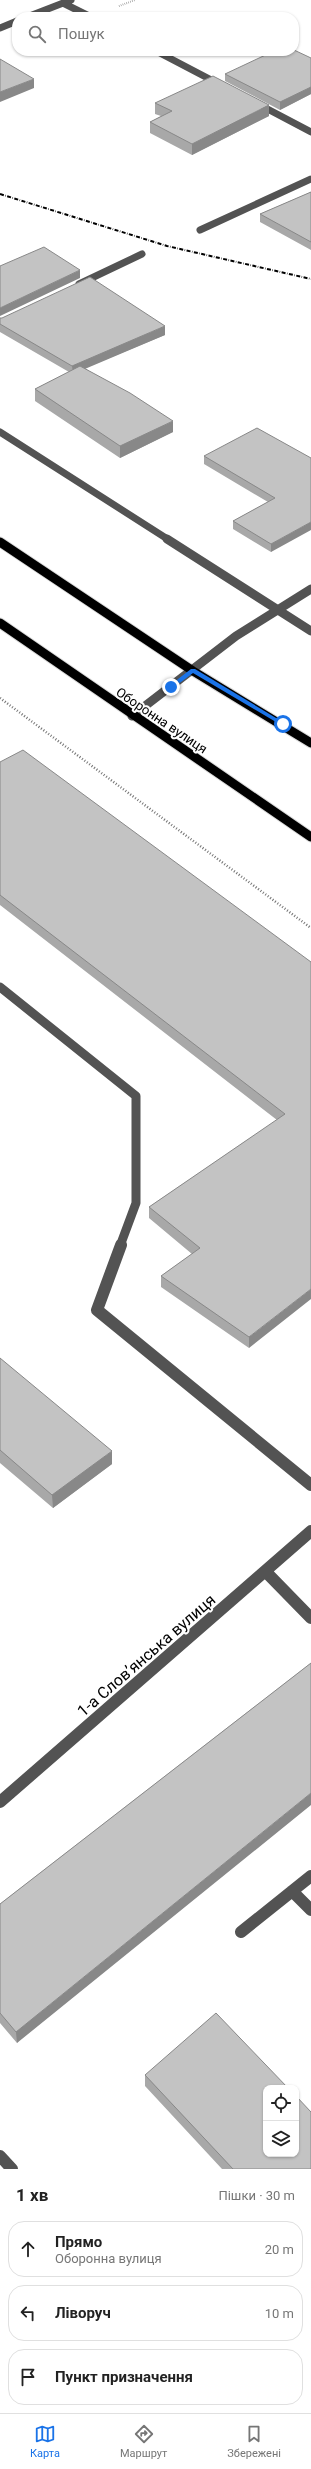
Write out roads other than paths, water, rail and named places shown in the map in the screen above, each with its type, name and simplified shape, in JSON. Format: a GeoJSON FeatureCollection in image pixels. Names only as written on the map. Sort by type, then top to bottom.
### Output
{"type":"FeatureCollection","features":[{"type":"Feature","properties":{"kind":"main road"},"geometry":{"type":"LineString","coordinates":[[0,542],[193,671],[283,724],[311,743]]}},
{"type":"Feature","properties":{"kind":"main road","name":"Оборонна вулиця"},"geometry":{"type":"LineString","coordinates":[[0,623],[132,716],[311,837]]}},
{"type":"Feature","properties":{"kind":"street"},"geometry":{"type":"LineString","coordinates":[[40,12],[71,0]]}},
{"type":"Feature","properties":{"kind":"street"},"geometry":{"type":"LineString","coordinates":[[63,3],[81,12]]}},
{"type":"Feature","properties":{"kind":"street"},"geometry":{"type":"LineString","coordinates":[[0,28],[12,23]]}},
{"type":"Feature","properties":{"kind":"street"},"geometry":{"type":"LineString","coordinates":[[165,56],[226,88]]}},
{"type":"Feature","properties":{"kind":"street"},"geometry":{"type":"LineString","coordinates":[[248,99],[311,132]]}},
{"type":"Feature","properties":{"kind":"street"},"geometry":{"type":"LineString","coordinates":[[200,230],[311,179]]}},
{"type":"Feature","properties":{"kind":"street"},"geometry":{"type":"LineString","coordinates":[[71,288],[142,254]]}},
{"type":"Feature","properties":{"kind":"street"},"geometry":{"type":"LineString","coordinates":[[0,432],[311,631]]}},
{"type":"Feature","properties":{"kind":"street"},"geometry":{"type":"LineString","coordinates":[[132,716],[193,671],[236,636],[277,609],[311,590]]}},
{"type":"Feature","properties":{"kind":"street"},"geometry":{"type":"LineString","coordinates":[[0,987],[136,1096],[136,1203],[97,1310],[311,1485]]}},
{"type":"Feature","properties":{"kind":"street","name":"1-а Слов’янська вулиця"},"geometry":{"type":"LineString","coordinates":[[0,1802],[266,1572],[311,1531]]}},
{"type":"Feature","properties":{"kind":"street"},"geometry":{"type":"LineString","coordinates":[[266,1572],[311,1618]]}},
{"type":"Feature","properties":{"kind":"street"},"geometry":{"type":"LineString","coordinates":[[241,1932],[311,1876]]}},
{"type":"Feature","properties":{"kind":"street"},"geometry":{"type":"LineString","coordinates":[[292,1891],[311,1910]]}},
{"type":"Feature","properties":{"kind":"street"},"geometry":{"type":"LineString","coordinates":[[0,2156],[12,2169]]}},
{"type":"Feature","properties":{"kind":"railway"},"geometry":{"type":"LineString","coordinates":[[0,194],[167,246],[311,279]]}}]}
